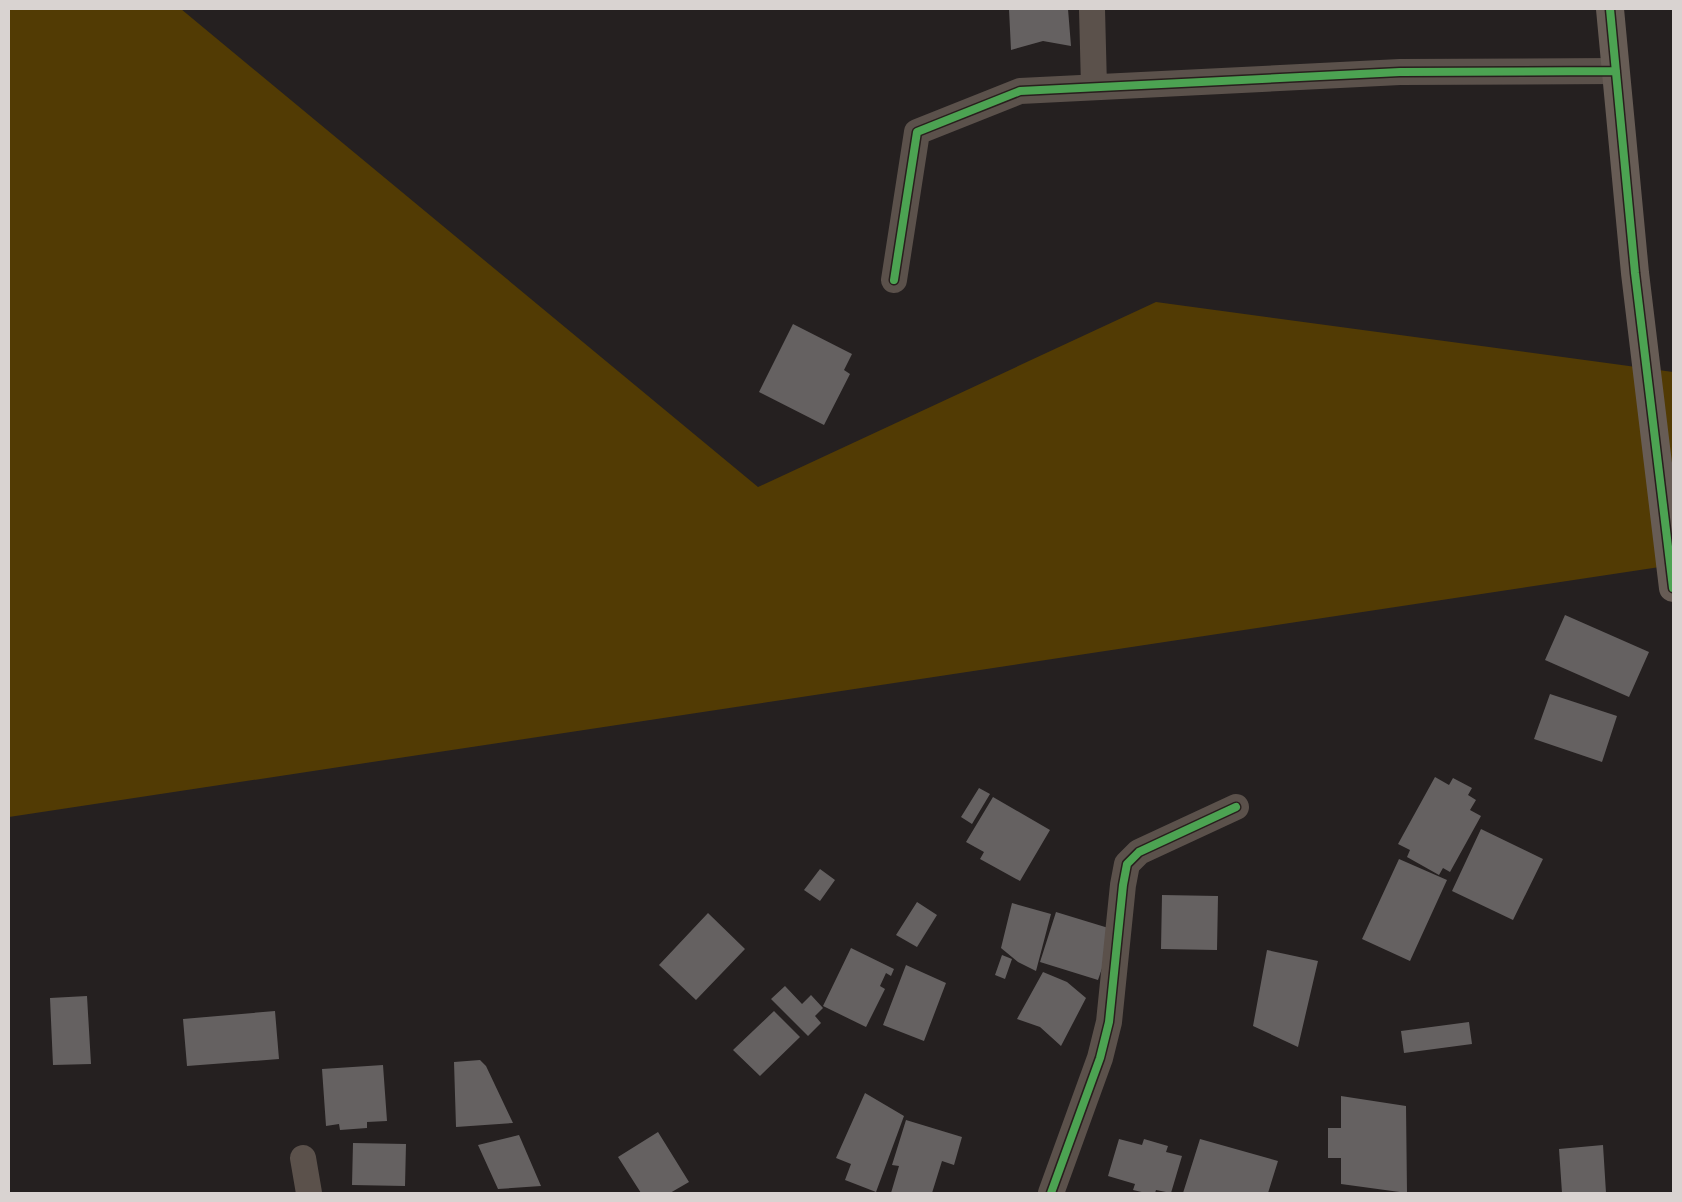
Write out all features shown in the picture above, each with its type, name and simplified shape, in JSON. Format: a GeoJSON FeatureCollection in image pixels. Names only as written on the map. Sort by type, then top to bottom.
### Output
{"type":"FeatureCollection","features":[{"type":"Feature","properties":{"kind":"street"},"geometry":{"type":"LineString","coordinates":[[1092,9],[1094,87]]}},
{"type":"Feature","properties":{"kind":"street"},"geometry":{"type":"LineString","coordinates":[[1610,9],[1636,273],[1673,588]]}},
{"type":"Feature","properties":{"kind":"street"},"geometry":{"type":"LineString","coordinates":[[894,280],[917,132],[1020,91],[1400,72],[1616,71]]}},
{"type":"Feature","properties":{"kind":"street"},"geometry":{"type":"LineString","coordinates":[[1051,1193],[1100,1058],[1109,1022],[1126,864],[1139,852],[1236,807]]}},
{"type":"Feature","properties":{"kind":"street"},"geometry":{"type":"LineString","coordinates":[[303,1158],[309,1193]]}},
{"type":"Feature","properties":{"kind":"shaded area"},"geometry":{"type":"Polygon","coordinates":[[[9,9],[181,9],[758,487],[1156,302],[1673,372],[1673,565],[9,817],[9,9]]]}},
{"type":"Feature","properties":{"kind":"building"},"geometry":{"type":"Polygon","coordinates":[[[1009,9],[1068,9],[1071,46],[1043,41],[1011,50],[1009,9]]]}},
{"type":"Feature","properties":{"kind":"building"},"geometry":{"type":"Polygon","coordinates":[[[793,324],[852,354],[844,370],[850,374],[824,425],[759,392],[793,324]]]}},
{"type":"Feature","properties":{"kind":"building"},"geometry":{"type":"Polygon","coordinates":[[[1565,615],[1649,652],[1629,697],[1545,660],[1565,615]]]}},
{"type":"Feature","properties":{"kind":"building"},"geometry":{"type":"Polygon","coordinates":[[[1550,694],[1617,716],[1602,762],[1534,739],[1550,694]]]}},
{"type":"Feature","properties":{"kind":"building"},"geometry":{"type":"Polygon","coordinates":[[[1435,777],[1449,785],[1453,778],[1472,788],[1468,795],[1476,800],[1470,810],[1481,816],[1450,872],[1443,868],[1439,875],[1407,857],[1410,850],[1398,844],[1435,777]]]}},
{"type":"Feature","properties":{"kind":"building"},"geometry":{"type":"Polygon","coordinates":[[[979,788],[990,794],[972,824],[961,817],[979,788]]]}},
{"type":"Feature","properties":{"kind":"building"},"geometry":{"type":"Polygon","coordinates":[[[993,797],[1050,830],[1020,881],[980,859],[984,852],[966,842],[993,797]]]}},
{"type":"Feature","properties":{"kind":"building"},"geometry":{"type":"Polygon","coordinates":[[[1481,829],[1543,859],[1513,920],[1452,891],[1481,829]]]}},
{"type":"Feature","properties":{"kind":"building"},"geometry":{"type":"Polygon","coordinates":[[[1399,859],[1447,880],[1410,961],[1362,939],[1399,859]]]}},
{"type":"Feature","properties":{"kind":"building"},"geometry":{"type":"Polygon","coordinates":[[[820,869],[835,880],[820,901],[804,890],[820,869]]]}},
{"type":"Feature","properties":{"kind":"building"},"geometry":{"type":"Polygon","coordinates":[[[1162,895],[1218,896],[1217,950],[1161,949],[1162,895]]]}},
{"type":"Feature","properties":{"kind":"building"},"geometry":{"type":"Polygon","coordinates":[[[917,902],[937,915],[917,947],[896,935],[917,902]]]}},
{"type":"Feature","properties":{"kind":"building"},"geometry":{"type":"Polygon","coordinates":[[[1012,903],[1051,914],[1036,971],[1018,962],[1001,948],[1012,903]]]}},
{"type":"Feature","properties":{"kind":"building"},"geometry":{"type":"Polygon","coordinates":[[[1056,912],[1115,930],[1098,980],[1040,962],[1056,912]]]}},
{"type":"Feature","properties":{"kind":"building"},"geometry":{"type":"Polygon","coordinates":[[[708,913],[745,949],[696,1000],[659,965],[708,913]]]}},
{"type":"Feature","properties":{"kind":"building"},"geometry":{"type":"Polygon","coordinates":[[[851,948],[894,969],[891,976],[886,973],[880,986],[885,989],[866,1027],[823,1006],[851,948]]]}},
{"type":"Feature","properties":{"kind":"building"},"geometry":{"type":"Polygon","coordinates":[[[1267,950],[1318,961],[1298,1047],[1253,1026],[1267,950]]]}},
{"type":"Feature","properties":{"kind":"building"},"geometry":{"type":"Polygon","coordinates":[[[1002,955],[1012,959],[1005,979],[995,975],[1002,955]]]}},
{"type":"Feature","properties":{"kind":"building"},"geometry":{"type":"Polygon","coordinates":[[[906,965],[946,983],[924,1041],[883,1025],[906,965]]]}},
{"type":"Feature","properties":{"kind":"building"},"geometry":{"type":"Polygon","coordinates":[[[1043,972],[1067,982],[1086,998],[1061,1046],[1040,1027],[1017,1019],[1043,972]]]}},
{"type":"Feature","properties":{"kind":"building"},"geometry":{"type":"Polygon","coordinates":[[[785,986],[802,1004],[811,995],[823,1008],[815,1016],[821,1023],[808,1036],[771,999],[785,986]]]}},
{"type":"Feature","properties":{"kind":"building"},"geometry":{"type":"Polygon","coordinates":[[[87,996],[91,1064],[53,1065],[50,998],[87,996]]]}},
{"type":"Feature","properties":{"kind":"building"},"geometry":{"type":"Polygon","coordinates":[[[275,1011],[279,1059],[187,1066],[183,1019],[275,1011]]]}},
{"type":"Feature","properties":{"kind":"building"},"geometry":{"type":"Polygon","coordinates":[[[774,1011],[800,1037],[760,1076],[733,1050],[774,1011]]]}},
{"type":"Feature","properties":{"kind":"building"},"geometry":{"type":"Polygon","coordinates":[[[1469,1022],[1472,1044],[1404,1053],[1401,1031],[1469,1022]]]}},
{"type":"Feature","properties":{"kind":"building"},"geometry":{"type":"Polygon","coordinates":[[[480,1060],[486,1066],[513,1123],[456,1127],[454,1062],[480,1060]]]}},
{"type":"Feature","properties":{"kind":"building"},"geometry":{"type":"Polygon","coordinates":[[[383,1065],[387,1121],[367,1122],[367,1128],[340,1130],[339,1124],[326,1126],[322,1069],[383,1065]]]}},
{"type":"Feature","properties":{"kind":"building"},"geometry":{"type":"Polygon","coordinates":[[[865,1093],[904,1116],[876,1192],[845,1180],[851,1164],[836,1158],[865,1093]]]}},
{"type":"Feature","properties":{"kind":"building"},"geometry":{"type":"Polygon","coordinates":[[[1341,1096],[1406,1106],[1407,1193],[1341,1184],[1341,1158],[1328,1158],[1328,1128],[1341,1128],[1341,1096]]]}},
{"type":"Feature","properties":{"kind":"building"},"geometry":{"type":"Polygon","coordinates":[[[906,1120],[962,1137],[954,1165],[942,1161],[932,1193],[891,1193],[899,1166],[892,1165],[906,1120]]]}},
{"type":"Feature","properties":{"kind":"building"},"geometry":{"type":"Polygon","coordinates":[[[658,1132],[689,1182],[670,1193],[641,1193],[618,1157],[658,1132]]]}},
{"type":"Feature","properties":{"kind":"building"},"geometry":{"type":"Polygon","coordinates":[[[519,1135],[541,1186],[498,1189],[478,1145],[519,1135]]]}},
{"type":"Feature","properties":{"kind":"building"},"geometry":{"type":"Polygon","coordinates":[[[1119,1139],[1142,1145],[1144,1139],[1168,1146],[1166,1152],[1182,1156],[1171,1193],[1156,1190],[1155,1193],[1146,1193],[1133,1190],[1135,1184],[1108,1176],[1119,1139]]]}},
{"type":"Feature","properties":{"kind":"building"},"geometry":{"type":"Polygon","coordinates":[[[1200,1139],[1278,1161],[1268,1193],[1183,1193],[1200,1139]]]}},
{"type":"Feature","properties":{"kind":"building"},"geometry":{"type":"Polygon","coordinates":[[[353,1143],[406,1144],[405,1186],[352,1185],[353,1143]]]}},
{"type":"Feature","properties":{"kind":"building"},"geometry":{"type":"Polygon","coordinates":[[[1603,1145],[1606,1193],[1562,1193],[1559,1149],[1603,1145]]]}},
{"type":"Feature","properties":{"kind":"cycle path"},"geometry":{"type":"LineString","coordinates":[[1610,9],[1635,273],[1673,588]]}},
{"type":"Feature","properties":{"kind":"cycle path"},"geometry":{"type":"LineString","coordinates":[[894,280],[917,132],[1020,91],[1400,72],[1616,71]]}},
{"type":"Feature","properties":{"kind":"cycle path"},"geometry":{"type":"LineString","coordinates":[[1051,1193],[1100,1058],[1109,1022],[1123,885],[1127,864],[1139,852],[1236,807]]}}]}
